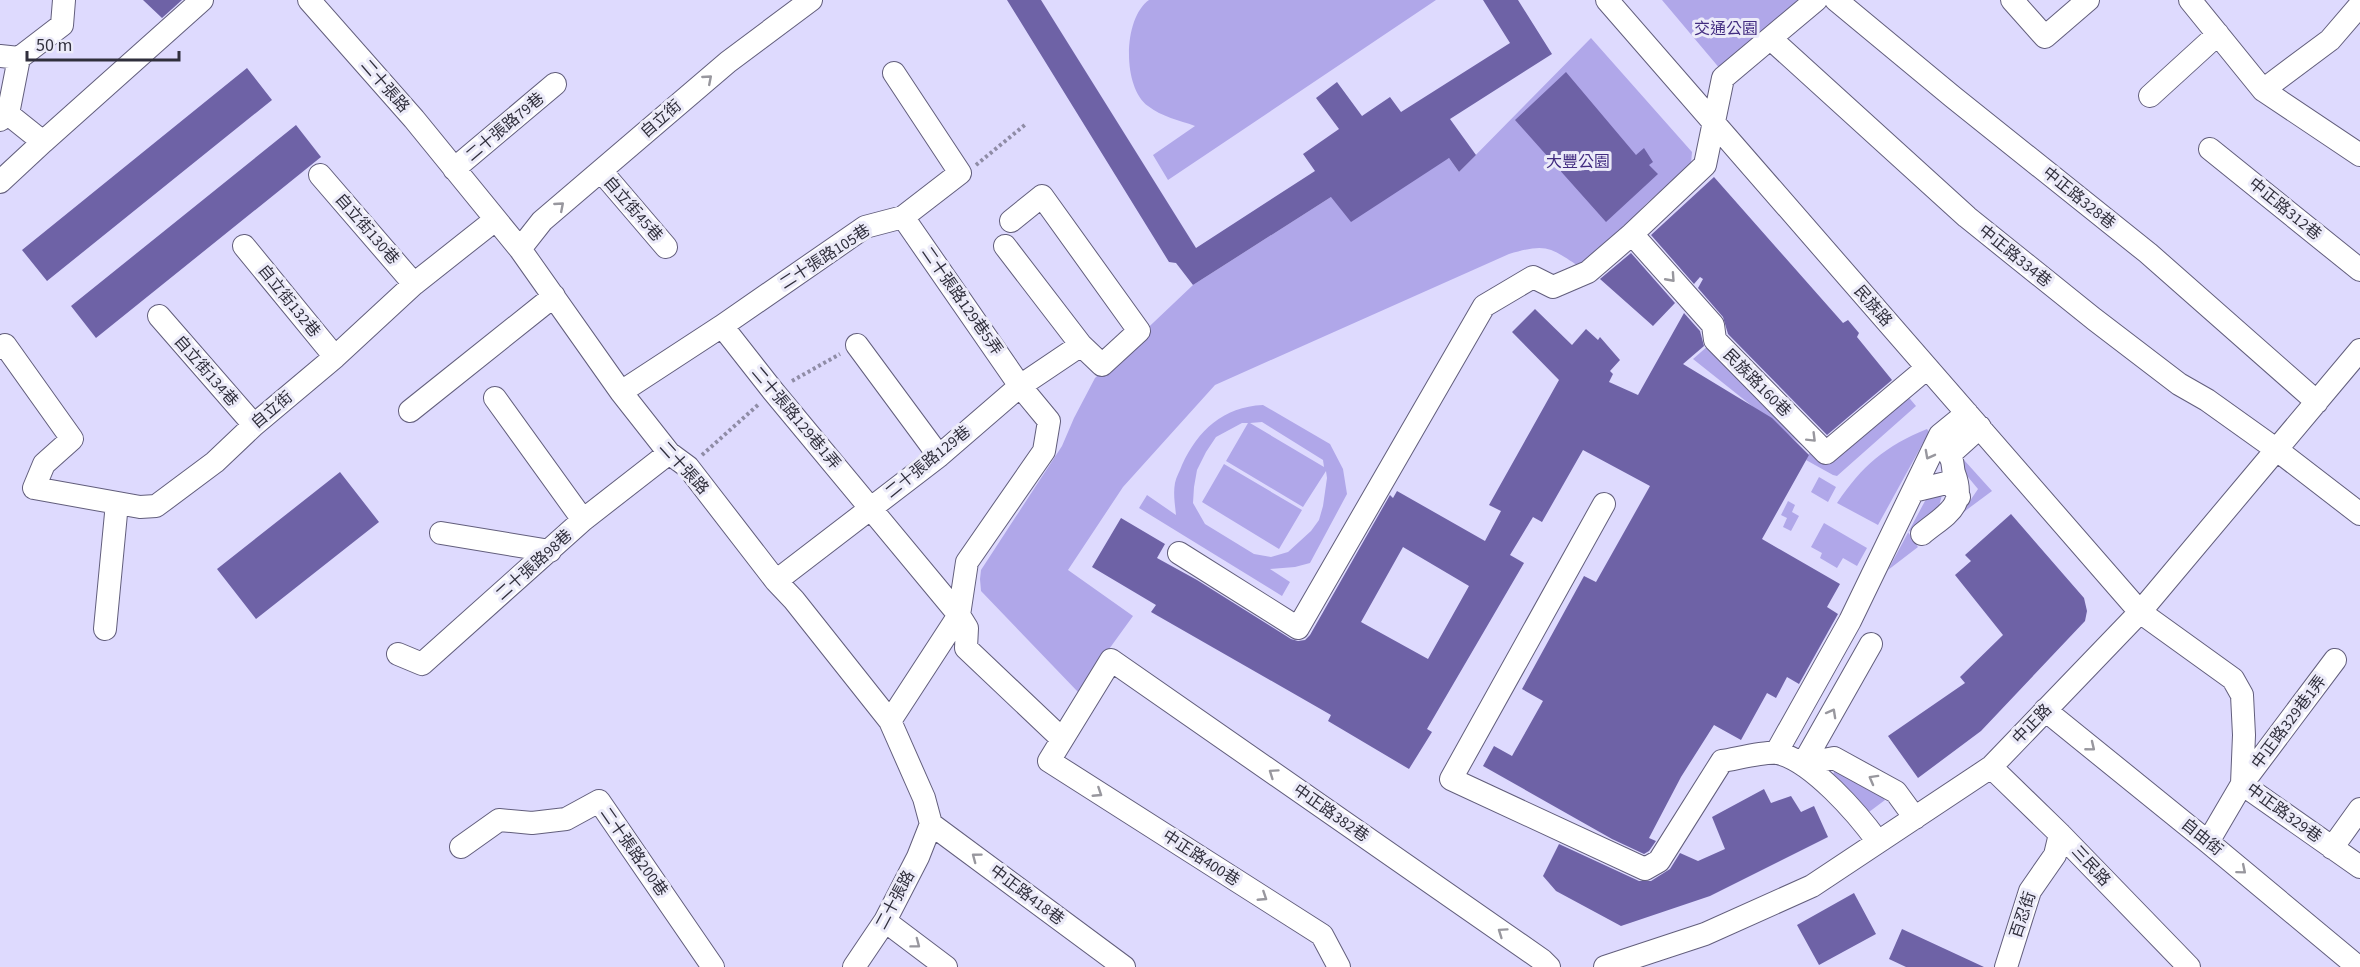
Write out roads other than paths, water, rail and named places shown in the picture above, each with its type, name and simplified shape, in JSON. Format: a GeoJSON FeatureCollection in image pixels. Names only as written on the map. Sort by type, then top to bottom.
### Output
{"type":"FeatureCollection","features":[{"type":"Feature","properties":{"kind":"street"},"geometry":{"type":"LineString","coordinates":[[43,141],[4,117],[10,57],[62,25],[64,0]]}},
{"type":"Feature","properties":{"kind":"street"},"geometry":{"type":"LineString","coordinates":[[0,182],[202,0]]}},
{"type":"Feature","properties":{"kind":"street","name":"二十張路"},"geometry":{"type":"LineString","coordinates":[[309,0],[414,119],[520,249],[621,392],[669,453],[688,467],[776,581],[794,600],[890,721],[924,798],[931,824],[918,857],[885,921],[854,967]]}},
{"type":"Feature","properties":{"kind":"street","name":"自立街"},"geometry":{"type":"LineString","coordinates":[[520,249],[542,221],[600,171],[728,62],[811,0]]}},
{"type":"Feature","properties":{"kind":"street","name":"民族路"},"geometry":{"type":"LineString","coordinates":[[1607,0],[2140,612]]}},
{"type":"Feature","properties":{"kind":"street"},"geometry":{"type":"LineString","coordinates":[[1179,553],[1298,628],[1484,306],[1533,277],[1553,287],[1588,272],[1632,234],[1706,165],[1724,78],[1816,0]]}},
{"type":"Feature","properties":{"kind":"street","name":"中正路328巷"},"geometry":{"type":"LineString","coordinates":[[1836,0],[2148,253],[2317,402]]}},
{"type":"Feature","properties":{"kind":"street"},"geometry":{"type":"LineString","coordinates":[[2012,0],[2045,37],[2088,0]]}},
{"type":"Feature","properties":{"kind":"street"},"geometry":{"type":"LineString","coordinates":[[2190,0],[2263,90],[2360,155]]}},
{"type":"Feature","properties":{"kind":"street"},"geometry":{"type":"LineString","coordinates":[[2263,90],[2330,40],[2360,5]]}},
{"type":"Feature","properties":{"kind":"street"},"geometry":{"type":"LineString","coordinates":[[2150,96],[2218,34]]}},
{"type":"Feature","properties":{"kind":"street","name":"中正路334巷"},"geometry":{"type":"LineString","coordinates":[[1771,39],[1967,217],[2179,384],[2207,400],[2277,450],[2360,514]]}},
{"type":"Feature","properties":{"kind":"street","name":"二十張路105巷"},"geometry":{"type":"LineString","coordinates":[[621,392],[722,326],[865,227],[903,217],[960,173],[894,73]]}},
{"type":"Feature","properties":{"kind":"street","name":"二十張路79巷"},"geometry":{"type":"LineString","coordinates":[[454,169],[555,84]]}},
{"type":"Feature","properties":{"kind":"street","name":"中正路312巷"},"geometry":{"type":"LineString","coordinates":[[2210,149],[2360,270]]}},
{"type":"Feature","properties":{"kind":"street","name":"自立街45巷"},"geometry":{"type":"LineString","coordinates":[[600,171],[666,247]]}},
{"type":"Feature","properties":{"kind":"street","name":"自立街130巷"},"geometry":{"type":"LineString","coordinates":[[320,175],[414,284]]}},
{"type":"Feature","properties":{"kind":"street"},"geometry":{"type":"LineString","coordinates":[[1005,246],[1081,345],[1102,365],[1139,331],[1042,196],[1011,221]]}},
{"type":"Feature","properties":{"kind":"street","name":"二十張路129巷5弄"},"geometry":{"type":"LineString","coordinates":[[903,217],[1020,386],[1049,422],[1044,451],[967,562],[959,615]]}},
{"type":"Feature","properties":{"kind":"street","name":"自立街"},"geometry":{"type":"LineString","coordinates":[[2,342],[72,439],[44,464],[34,488],[140,507],[156,506],[215,462],[414,284],[495,220]]}},
{"type":"Feature","properties":{"kind":"street","name":"民族路160巷"},"geometry":{"type":"LineString","coordinates":[[1632,234],[1713,325],[1715,340],[1826,453],[1928,368]]}},
{"type":"Feature","properties":{"kind":"street","name":"自立街132巷"},"geometry":{"type":"LineString","coordinates":[[244,246],[335,357]]}},
{"type":"Feature","properties":{"kind":"street"},"geometry":{"type":"LineString","coordinates":[[410,411],[554,296]]}},
{"type":"Feature","properties":{"kind":"street","name":"自立街134巷"},"geometry":{"type":"LineString","coordinates":[[159,316],[254,425]]}},
{"type":"Feature","properties":{"kind":"street","name":"二十張路129巷1弄"},"geometry":{"type":"LineString","coordinates":[[722,326],[959,615]]}},
{"type":"Feature","properties":{"kind":"street"},"geometry":{"type":"LineString","coordinates":[[857,345],[939,456]]}},
{"type":"Feature","properties":{"kind":"street","name":"二十張路129巷"},"geometry":{"type":"LineString","coordinates":[[776,581],[939,456],[1020,386],[1081,345]]}},
{"type":"Feature","properties":{"kind":"street","name":"中正路"},"geometry":{"type":"LineString","coordinates":[[1605,967],[1705,934],[1812,886],[1991,767],[2140,612],[2360,350]]}},
{"type":"Feature","properties":{"kind":"street"},"geometry":{"type":"LineString","coordinates":[[495,399],[583,520]]}},
{"type":"Feature","properties":{"kind":"street"},"geometry":{"type":"LineString","coordinates":[[1776,753],[1850,621],[1940,435],[1973,420]]}},
{"type":"Feature","properties":{"kind":"street"},"geometry":{"type":"LineString","coordinates":[[1922,534],[1953,508],[1959,497],[1953,460],[1949,455],[1973,420]]}},
{"type":"Feature","properties":{"kind":"street","name":"二十張路98巷"},"geometry":{"type":"LineString","coordinates":[[398,654],[422,664],[583,520],[669,453]]}},
{"type":"Feature","properties":{"kind":"street"},"geometry":{"type":"LineString","coordinates":[[1912,491],[1946,483],[1953,486],[1959,497]]}},
{"type":"Feature","properties":{"kind":"street"},"geometry":{"type":"LineString","coordinates":[[105,629],[117,503]]}},
{"type":"Feature","properties":{"kind":"street"},"geometry":{"type":"LineString","coordinates":[[1604,504],[1450,779],[1645,869],[1659,861],[1722,761],[1776,753],[1803,764],[1860,818],[1878,842]]}},
{"type":"Feature","properties":{"kind":"street"},"geometry":{"type":"LineString","coordinates":[[441,533],[550,551]]}},
{"type":"Feature","properties":{"kind":"street","name":"中正路329巷"},"geometry":{"type":"LineString","coordinates":[[2140,612],[2233,679],[2242,694],[2242,784],[2360,867]]}},
{"type":"Feature","properties":{"kind":"street"},"geometry":{"type":"LineString","coordinates":[[890,721],[959,615],[967,628],[966,648],[1062,740]]}},
{"type":"Feature","properties":{"kind":"street"},"geometry":{"type":"LineString","coordinates":[[1803,764],[1871,644]]}},
{"type":"Feature","properties":{"kind":"street","name":"中正路382巷"},"geometry":{"type":"LineString","coordinates":[[1062,740],[1111,660],[1533,953],[1549,967]]}},
{"type":"Feature","properties":{"kind":"street","name":"中正路329巷1弄"},"geometry":{"type":"LineString","coordinates":[[2208,842],[2242,784],[2335,660]]}},
{"type":"Feature","properties":{"kind":"street","name":"自由街"},"geometry":{"type":"LineString","coordinates":[[2045,710],[2358,967]]}},
{"type":"Feature","properties":{"kind":"street","name":"中正路400巷"},"geometry":{"type":"LineString","coordinates":[[1062,740],[1049,761],[1322,935],[1339,967]]}},
{"type":"Feature","properties":{"kind":"street"},"geometry":{"type":"LineString","coordinates":[[1803,764],[1834,758],[1896,792],[1916,818]]}},
{"type":"Feature","properties":{"kind":"street","name":"三民路"},"geometry":{"type":"LineString","coordinates":[[1991,767],[2060,834],[2189,967]]}},
{"type":"Feature","properties":{"kind":"street","name":"二十張路200巷"},"geometry":{"type":"LineString","coordinates":[[461,846],[499,820],[532,823],[566,819],[599,801],[713,967]]}},
{"type":"Feature","properties":{"kind":"street"},"geometry":{"type":"LineString","coordinates":[[2332,848],[2360,809]]}},
{"type":"Feature","properties":{"kind":"street","name":"中正路418巷"},"geometry":{"type":"LineString","coordinates":[[931,824],[1124,967]]}},
{"type":"Feature","properties":{"kind":"street","name":"百忍街"},"geometry":{"type":"LineString","coordinates":[[2007,967],[2030,891],[2055,855],[2060,834]]}},
{"type":"Feature","properties":{"kind":"street"},"geometry":{"type":"LineString","coordinates":[[885,921],[946,967]]}},
{"type":"Feature","properties":{"kind":"park label","name":"交通公園"},"geometry":{"type":"Point","coordinates":[1726,29]}},
{"type":"Feature","properties":{"kind":"park label","name":"大豐公園"},"geometry":{"type":"Point","coordinates":[1578,162]}}]}
